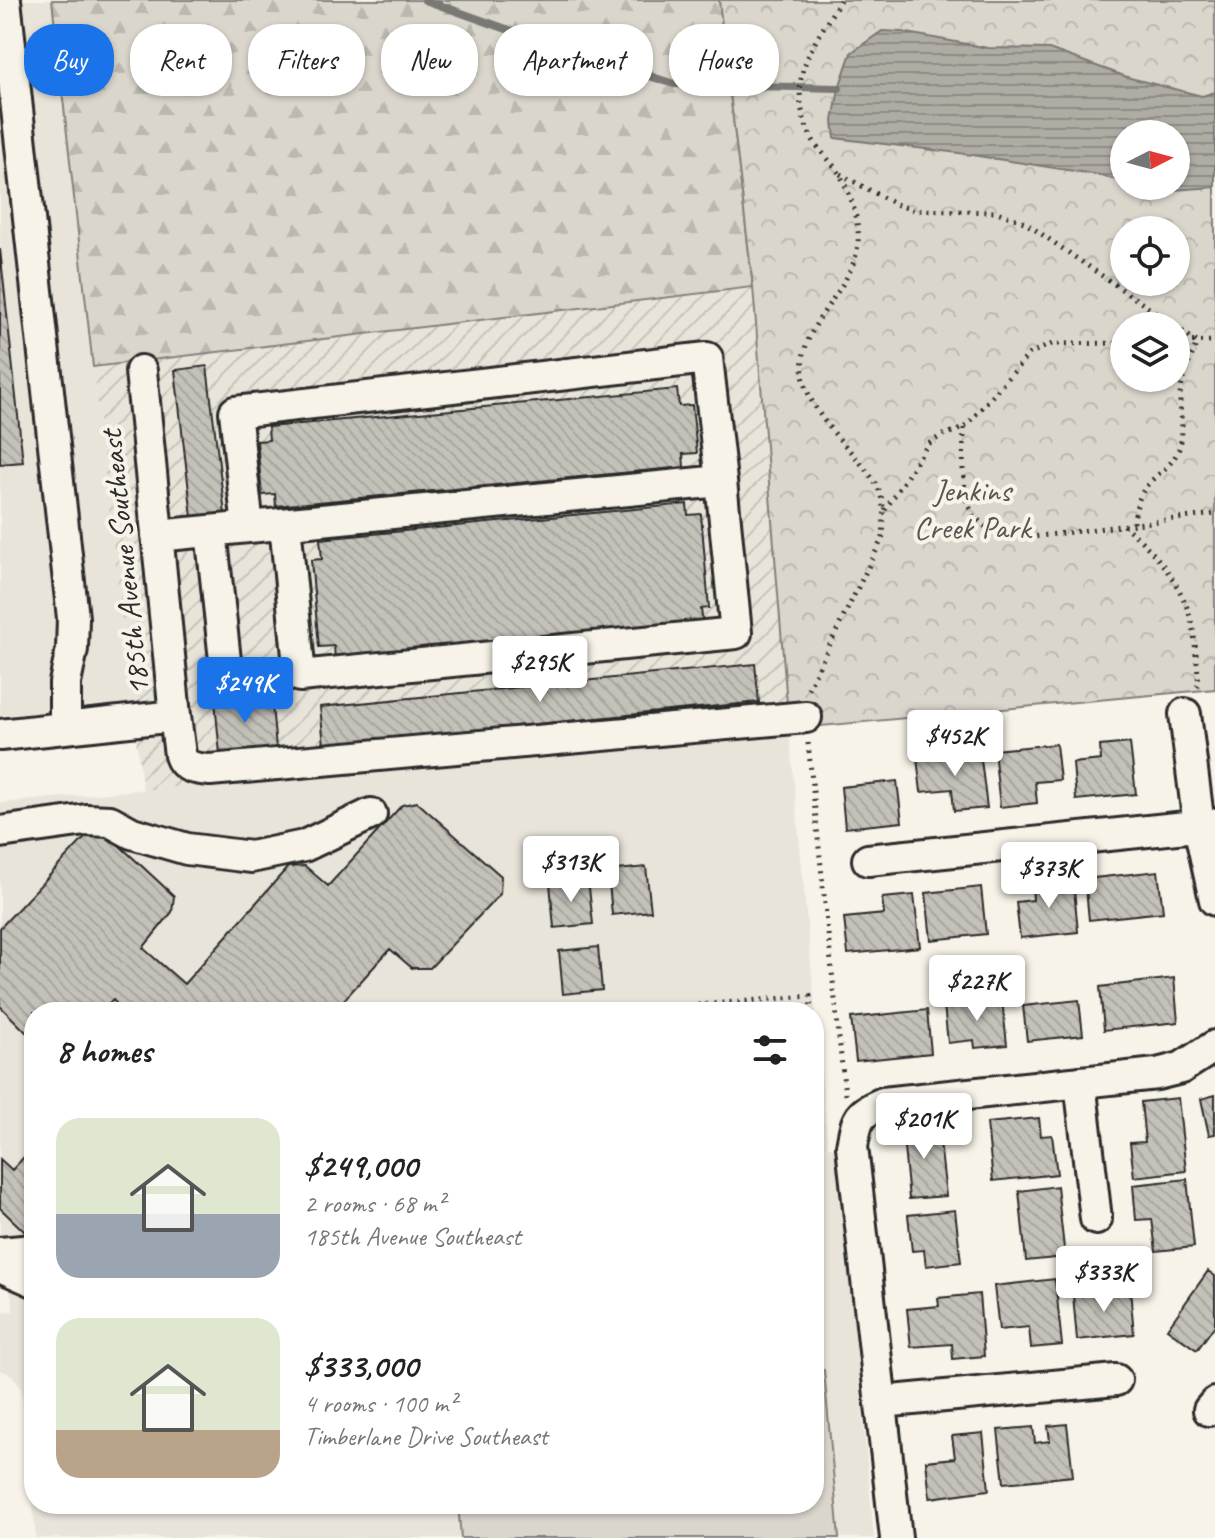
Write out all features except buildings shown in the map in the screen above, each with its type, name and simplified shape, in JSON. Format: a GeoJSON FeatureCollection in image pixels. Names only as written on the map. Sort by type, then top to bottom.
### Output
{"type":"FeatureCollection","features":[{"type":"Feature","properties":{"kind":"street"},"geometry":{"type":"LineString","coordinates":[[5,0],[73,618],[72,649],[65,683],[65,728]]}},
{"type":"Feature","properties":{"kind":"street"},"geometry":{"type":"LineString","coordinates":[[248,527],[235,412],[707,358],[736,633],[300,676],[285,524]]}},
{"type":"Feature","properties":{"kind":"street","name":"185th Avenue Southeast"},"geometry":{"type":"LineString","coordinates":[[0,735],[175,716],[141,371]]}},
{"type":"Feature","properties":{"kind":"street"},"geometry":{"type":"LineString","coordinates":[[157,536],[721,481]]}},
{"type":"Feature","properties":{"kind":"street"},"geometry":{"type":"LineString","coordinates":[[211,531],[228,688]]}},
{"type":"Feature","properties":{"kind":"street"},"geometry":{"type":"LineString","coordinates":[[1185,714],[1207,825],[1215,900]]}},
{"type":"Feature","properties":{"kind":"street"},"geometry":{"type":"LineString","coordinates":[[175,716],[182,760],[187,765],[210,770],[806,717]]}},
{"type":"Feature","properties":{"kind":"street"},"geometry":{"type":"LineString","coordinates":[[0,832],[86,820],[110,821],[132,833],[187,849],[251,857],[304,846],[371,814]]}},
{"type":"Feature","properties":{"kind":"street"},"geometry":{"type":"LineString","coordinates":[[868,860],[1207,825]]}},
{"type":"Feature","properties":{"kind":"street"},"geometry":{"type":"LineString","coordinates":[[896,1538],[852,1146],[856,1123],[865,1111],[883,1103],[1157,1074],[1181,1068],[1215,1046]]}},
{"type":"Feature","properties":{"kind":"street"},"geometry":{"type":"LineString","coordinates":[[1080,1082],[1096,1219]]}},
{"type":"Feature","properties":{"kind":"street"},"geometry":{"type":"LineString","coordinates":[[0,1253],[24,1251]]}},
{"type":"Feature","properties":{"kind":"street"},"geometry":{"type":"LineString","coordinates":[[0,1266],[24,1277]]}},
{"type":"Feature","properties":{"kind":"street"},"geometry":{"type":"LineString","coordinates":[[881,1402],[1116,1380]]}},
{"type":"Feature","properties":{"kind":"path"},"geometry":{"type":"LineString","coordinates":[[840,0],[806,62],[800,96],[812,139],[839,174],[858,224],[858,244],[854,264],[807,340],[801,363],[804,383],[817,409],[877,486],[885,511],[883,537],[811,681],[806,717],[842,1079],[846,1096],[865,1111]]}},
{"type":"Feature","properties":{"kind":"path"},"geometry":{"type":"LineString","coordinates":[[839,174],[895,204],[914,210],[997,212],[1024,222],[1155,312]]}},
{"type":"Feature","properties":{"kind":"path"},"geometry":{"type":"LineString","coordinates":[[1190,337],[1197,342]]}},
{"type":"Feature","properties":{"kind":"path"},"geometry":{"type":"LineString","coordinates":[[1190,342],[1215,341]]}},
{"type":"Feature","properties":{"kind":"path"},"geometry":{"type":"LineString","coordinates":[[1134,523],[1142,493],[1177,452],[1182,426],[1180,397],[1197,342]]}},
{"type":"Feature","properties":{"kind":"path"},"geometry":{"type":"LineString","coordinates":[[885,511],[928,444],[964,428],[1030,353],[1052,344],[1110,343]]}},
{"type":"Feature","properties":{"kind":"path"},"geometry":{"type":"LineString","coordinates":[[964,428],[966,499],[973,515],[992,533],[1017,539],[1215,514]]}},
{"type":"Feature","properties":{"kind":"path"},"geometry":{"type":"LineString","coordinates":[[1122,525],[1139,538],[1166,569],[1191,620],[1199,682],[1185,714]]}},
{"type":"Feature","properties":{"kind":"path"},"geometry":{"type":"LineString","coordinates":[[735,1002],[810,996],[810,1002]]}},
{"type":"Feature","properties":{"kind":"path"},"geometry":{"type":"LineString","coordinates":[[824,1148],[852,1146]]}},
{"type":"Feature","properties":{"kind":"shaded area"},"geometry":{"type":"Polygon","coordinates":[[[0,0],[52,0],[55,24],[24,24],[24,96],[63,96],[131,703],[0,716],[0,0]]]}},
{"type":"Feature","properties":{"kind":"shaded area"},"geometry":{"type":"Polygon","coordinates":[[[882,31],[902,32],[988,48],[1049,49],[1130,78],[1202,96],[1215,92],[1215,187],[1190,189],[1190,120],[1110,120],[1110,178],[959,153],[835,138],[833,121],[839,88],[851,53],[882,31]]]}},
{"type":"Feature","properties":{"kind":"shaded area"},"geometry":{"type":"Polygon","coordinates":[[[753,287],[789,729],[143,790],[93,367],[753,287]]]}},
{"type":"Feature","properties":{"kind":"shaded area"},"geometry":{"type":"Polygon","coordinates":[[[789,729],[814,1002],[24,1002],[24,1418],[21,1388],[12,1375],[0,1370],[0,1312],[13,1311],[13,1302],[6,1277],[0,1273],[0,803],[789,729]]]}},
{"type":"Feature","properties":{"kind":"shaded area"},"geometry":{"type":"Polygon","coordinates":[[[824,1104],[828,1147],[838,1148],[874,1538],[36,1538],[34,1514],[824,1514],[824,1104]]]}},
{"type":"Feature","properties":{"kind":"green space"},"geometry":{"type":"Polygon","coordinates":[[[52,0],[719,0],[722,24],[669,24],[669,96],[730,96],[753,287],[93,367],[63,96],[114,96],[114,24],[55,24],[52,0]]]}},
{"type":"Feature","properties":{"kind":"green space","name":"Jenkins Creek Park"},"geometry":{"type":"Polygon","coordinates":[[[719,0],[1215,0],[1215,689],[789,729],[753,287],[730,96],[779,96],[779,24],[722,24],[719,0]]]}},
{"type":"Feature","properties":{"kind":"green space"},"geometry":{"type":"Polygon","coordinates":[[[824,1370],[839,1538],[461,1538],[459,1514],[824,1514],[824,1370]]]}},
{"type":"Feature","properties":{"kind":"waterway"},"geometry":{"type":"LineString","coordinates":[[425,0],[674,84],[839,88]]}}]}
